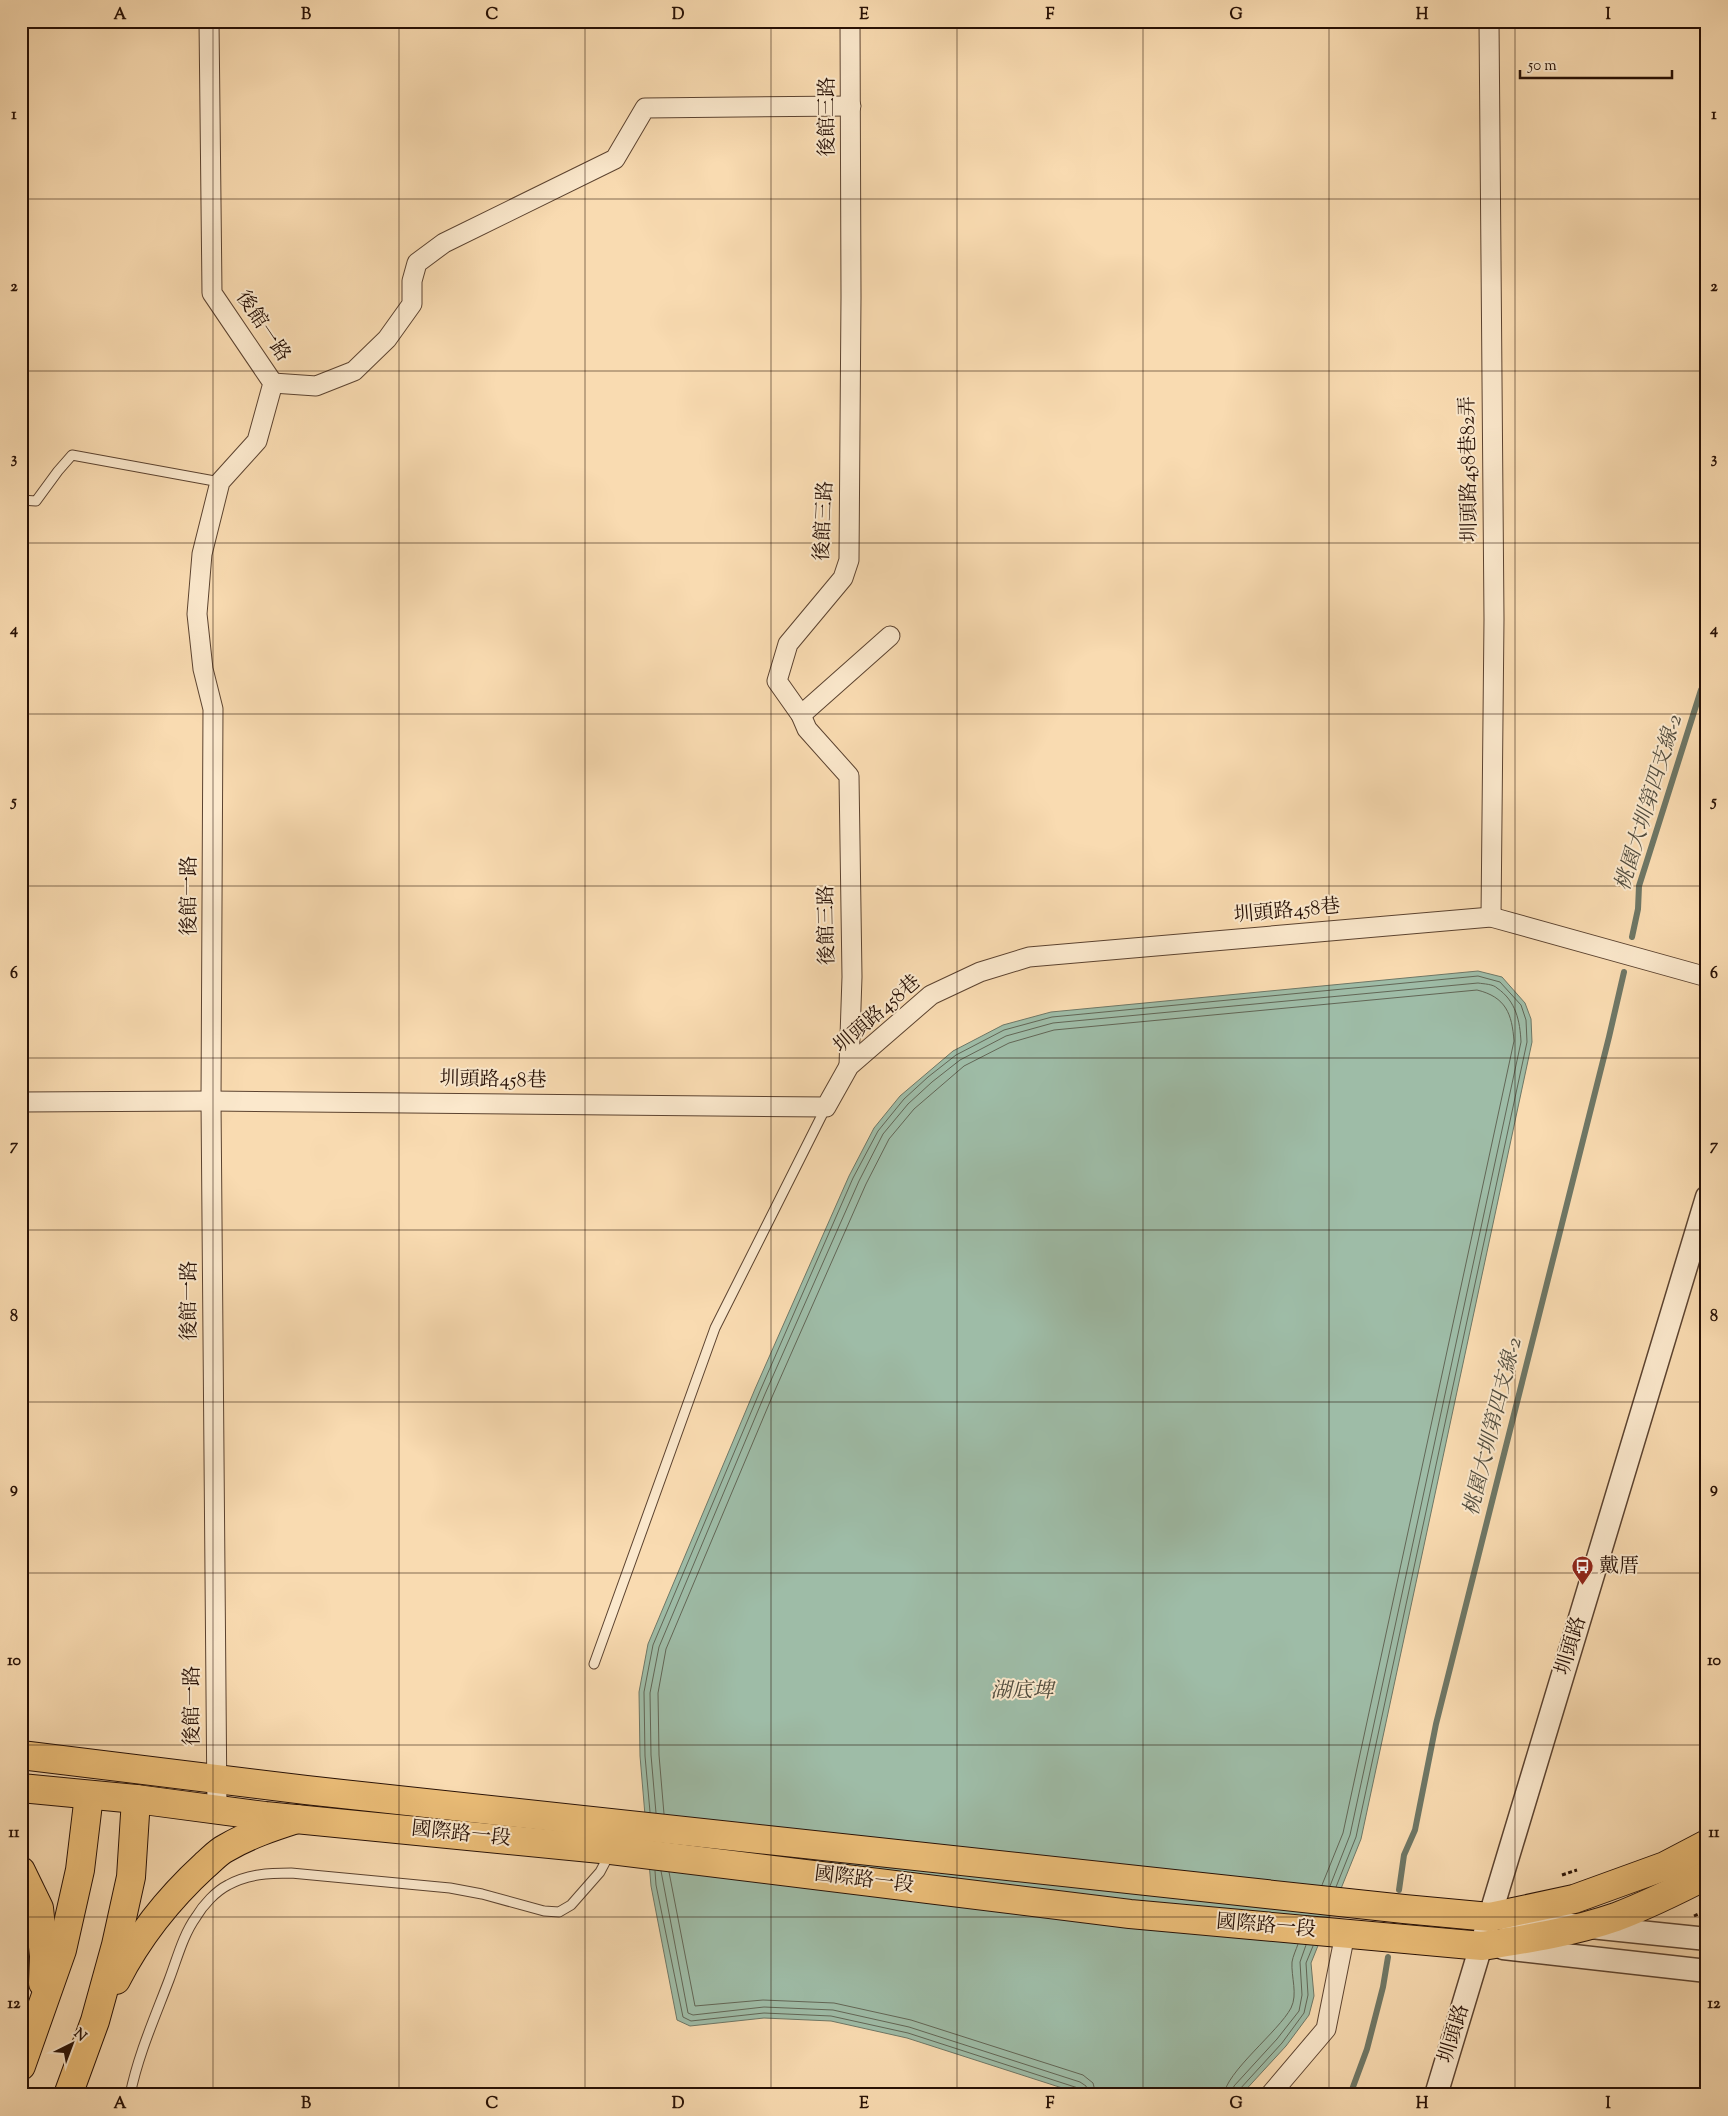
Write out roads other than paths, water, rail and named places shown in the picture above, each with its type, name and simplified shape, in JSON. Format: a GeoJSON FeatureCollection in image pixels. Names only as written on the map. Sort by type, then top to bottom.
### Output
{"type":"FeatureCollection","features":[{"type":"Feature","properties":{"kind":"main road","name":"國際路一段"},"geometry":{"type":"LineString","coordinates":[[21,1754],[216,1779],[1490,1917]]}},
{"type":"Feature","properties":{"kind":"main road"},"geometry":{"type":"LineString","coordinates":[[21,2066],[62,1950],[80,1870],[89,1795],[108,1765],[136,1799],[131,1877],[116,1944],[95,2021],[68,2095]]}},
{"type":"Feature","properties":{"kind":"main road","name":"國際路一段"},"geometry":{"type":"LineString","coordinates":[[21,1788],[136,1799],[297,1819],[611,1850],[1130,1914],[1482,1946]]}},
{"type":"Feature","properties":{"kind":"main road"},"geometry":{"type":"LineString","coordinates":[[95,2021],[127,1959],[151,1924],[194,1876],[224,1849],[257,1831],[297,1819]]}},
{"type":"Feature","properties":{"kind":"main road"},"geometry":{"type":"LineString","coordinates":[[1490,1917],[1574,1899],[1666,1866],[1707,1844]]}},
{"type":"Feature","properties":{"kind":"main road"},"geometry":{"type":"LineString","coordinates":[[21,1871],[39,1908],[44,1956],[43,2002]]}},
{"type":"Feature","properties":{"kind":"main road"},"geometry":{"type":"LineString","coordinates":[[1482,1946],[1530,1939],[1584,1927],[1617,1917],[1707,1875]]}},
{"type":"Feature","properties":{"kind":"street","name":"後館一路"},"geometry":{"type":"LineString","coordinates":[[209,21],[212,293],[273,383],[257,441],[220,482],[202,554],[197,614],[203,669],[213,709],[211,1101],[217,1810]]}},
{"type":"Feature","properties":{"kind":"street","name":"後館三路"},"geometry":{"type":"LineString","coordinates":[[849,1066],[852,977],[849,776],[807,729],[801,714],[777,681],[788,644],[843,578],[849,560],[850,21]]}},
{"type":"Feature","properties":{"kind":"street","name":"圳頭路458巷82弄"},"geometry":{"type":"LineString","coordinates":[[1489,21],[1494,619],[1491,917]]}},
{"type":"Feature","properties":{"kind":"street"},"geometry":{"type":"LineString","coordinates":[[273,383],[316,386],[354,370],[387,339],[412,304],[412,280],[418,263],[444,243],[615,159],[645,108],[851,106]]}},
{"type":"Feature","properties":{"kind":"street"},"geometry":{"type":"LineString","coordinates":[[801,714],[890,636]]}},
{"type":"Feature","properties":{"kind":"street","name":"圳頭路458巷"},"geometry":{"type":"LineString","coordinates":[[21,1102],[211,1101],[826,1107],[849,1066],[932,995],[980,972],[1029,957],[1491,917],[1707,977]]}},
{"type":"Feature","properties":{"kind":"street","name":"圳頭路"},"geometry":{"type":"LineString","coordinates":[[1436,2095],[1707,1197]]}},
{"type":"Feature","properties":{"kind":"street","name":"國際路一段"},"geometry":{"type":"LineString","coordinates":[[1490,1917],[1707,1939]]}},
{"type":"Feature","properties":{"kind":"street"},"geometry":{"type":"LineString","coordinates":[[1270,2095],[1326,2029],[1345,1934]]}},
{"type":"Feature","properties":{"kind":"street","name":"國際路一段"},"geometry":{"type":"LineString","coordinates":[[1482,1946],[1707,1971]]}},
{"type":"Feature","properties":{"kind":"lane"},"geometry":{"type":"LineString","coordinates":[[21,500],[36,501],[72,455],[220,482]]}},
{"type":"Feature","properties":{"kind":"lane"},"geometry":{"type":"LineString","coordinates":[[594,1664],[715,1328],[826,1107]]}},
{"type":"Feature","properties":{"kind":"lane"},"geometry":{"type":"LineString","coordinates":[[130,2095],[141,2055],[184,1939],[195,1917],[226,1885],[245,1877],[268,1873],[291,1873],[450,1888],[482,1894],[544,1911],[559,1912],[571,1905],[600,1872],[611,1850]]}},
{"type":"Feature","properties":{"kind":"water","name":"湖底埤"},"geometry":{"type":"Polygon","coordinates":[[[1478,971],[1502,977],[1525,1003],[1531,1019],[1532,1042],[1361,1839],[1311,1963],[1314,1996],[1309,2015],[1286,2046],[1241,2095],[1084,2095],[907,2038],[831,2021],[764,2018],[690,2026],[677,2020],[651,1886],[640,1756],[639,1692],[648,1644],[755,1389],[849,1176],[874,1128],[900,1096],[953,1051],[1003,1025],[1051,1012],[1478,971]]]}},
{"type":"Feature","properties":{"kind":"waterway","name":"桃園大圳第四支線-2"},"geometry":{"type":"LineString","coordinates":[[1632,937],[1638,909],[1639,886],[1701,690],[1707,681]]}},
{"type":"Feature","properties":{"kind":"waterway","name":"桃園大圳第四支線-2"},"geometry":{"type":"LineString","coordinates":[[1399,1890],[1404,1855],[1415,1830],[1436,1724],[1624,972]]}},
{"type":"Feature","properties":{"kind":"waterway","name":"桃園大圳第四支線-2"},"geometry":{"type":"LineString","coordinates":[[1350,2095],[1367,2049],[1383,1987],[1388,1957]]}},
{"type":"Feature","properties":{"kind":"place","name":"戴厝"},"geometry":{"type":"Point","coordinates":[1583,1586]}}]}
